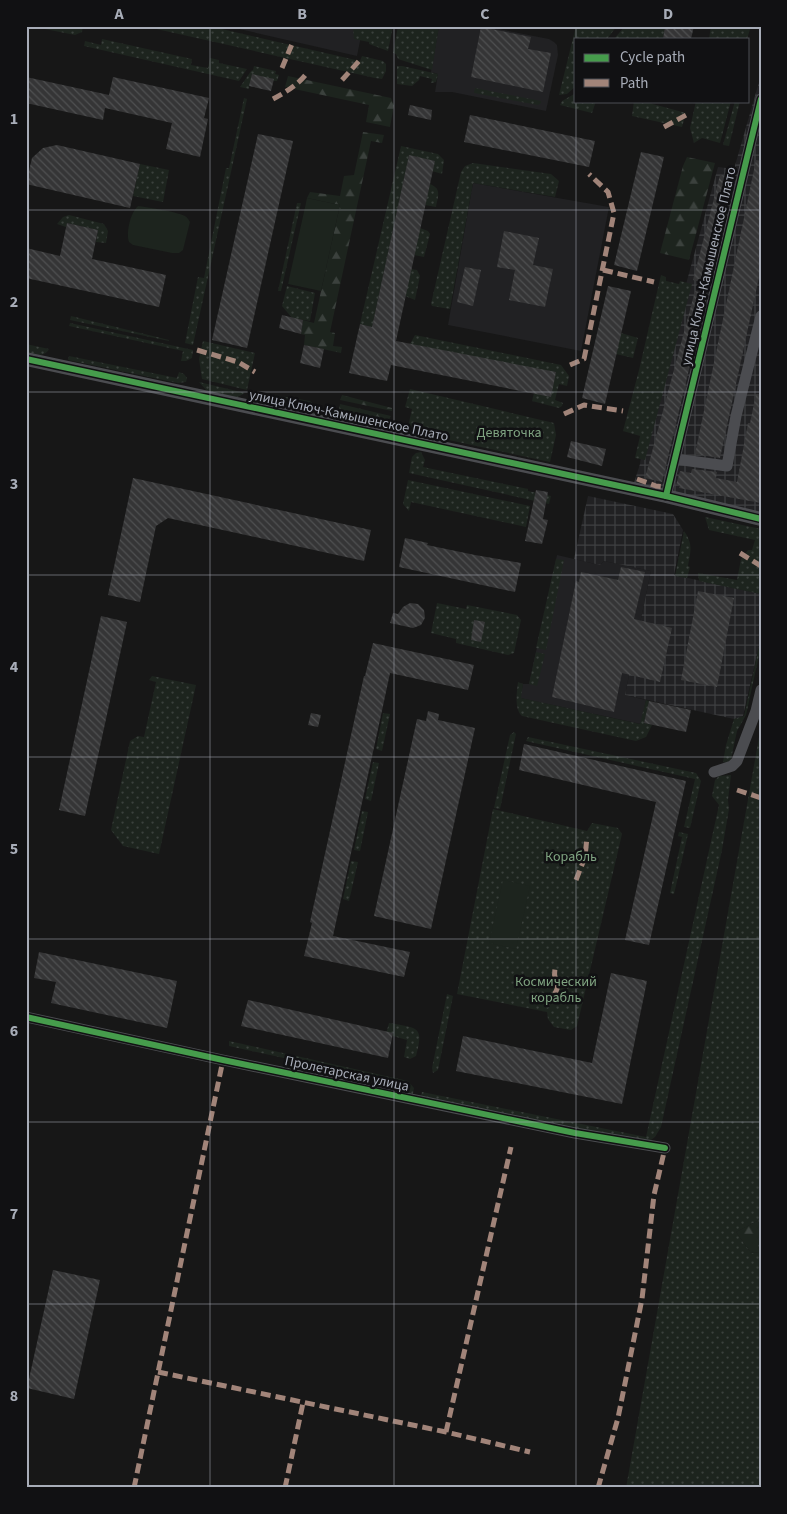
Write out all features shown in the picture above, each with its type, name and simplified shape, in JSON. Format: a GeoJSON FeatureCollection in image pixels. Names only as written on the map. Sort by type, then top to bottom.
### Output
{"type":"FeatureCollection","features":[{"type":"Feature","properties":{"kind":"street","name":"улица Ключ-Камышенское Плато"},"geometry":{"type":"LineString","coordinates":[[666,496],[761,99]]}},
{"type":"Feature","properties":{"kind":"street"},"geometry":{"type":"LineString","coordinates":[[675,459],[727,466],[736,416],[761,316]]}},
{"type":"Feature","properties":{"kind":"street","name":"улица Ключ-Камышенское Плато"},"geometry":{"type":"LineString","coordinates":[[26,359],[666,496],[761,519]]}},
{"type":"Feature","properties":{"kind":"street"},"geometry":{"type":"LineString","coordinates":[[714,772],[732,766],[737,761],[756,711],[761,690]]}},
{"type":"Feature","properties":{"kind":"street","name":"Пролетарская улица"},"geometry":{"type":"LineString","coordinates":[[26,1017],[555,1129],[665,1148]]}},
{"type":"Feature","properties":{"kind":"shaded area"},"geometry":{"type":"Polygon","coordinates":[[[226,26],[363,26],[357,56],[226,26]]]}},
{"type":"Feature","properties":{"kind":"shaded area"},"geometry":{"type":"Polygon","coordinates":[[[439,26],[483,26],[549,39],[554,42],[557,45],[558,55],[546,111],[452,92],[435,92],[438,74],[431,72],[439,26]]]}},
{"type":"Feature","properties":{"kind":"shaded area"},"geometry":{"type":"Polygon","coordinates":[[[761,75],[761,513],[632,489],[640,464],[643,442],[718,167],[734,169],[761,75]]]}},
{"type":"Feature","properties":{"kind":"shaded area"},"geometry":{"type":"Polygon","coordinates":[[[473,183],[609,207],[581,351],[448,325],[473,183]]]}},
{"type":"Feature","properties":{"kind":"shaded area"},"geometry":{"type":"Polygon","coordinates":[[[588,496],[673,514],[683,530],[674,575],[761,594],[761,637],[743,716],[734,719],[625,695],[651,571],[604,561],[600,565],[574,559],[588,496]]]}},
{"type":"Feature","properties":{"kind":"shaded area"},"geometry":{"type":"Polygon","coordinates":[[[557,555],[600,565],[604,561],[651,571],[625,695],[646,700],[641,724],[520,698],[523,684],[529,684],[557,555]]]}},
{"type":"Feature","properties":{"kind":"green space"},"geometry":{"type":"Polygon","coordinates":[[[30,26],[83,26],[82,32],[75,35],[30,26]]]}},
{"type":"Feature","properties":{"kind":"green space"},"geometry":{"type":"Polygon","coordinates":[[[143,26],[209,26],[360,61],[362,56],[383,61],[386,64],[386,71],[382,79],[375,78],[143,26]]]}},
{"type":"Feature","properties":{"kind":"green space"},"geometry":{"type":"Polygon","coordinates":[[[355,26],[376,26],[386,29],[387,26],[393,26],[388,51],[369,44],[369,42],[354,39],[353,28],[355,26]]]}},
{"type":"Feature","properties":{"kind":"green space"},"geometry":{"type":"Polygon","coordinates":[[[398,26],[439,26],[432,70],[398,59],[396,54],[393,53],[398,26]]]}},
{"type":"Feature","properties":{"kind":"green space"},"geometry":{"type":"Polygon","coordinates":[[[576,26],[617,26],[608,38],[574,38],[574,88],[567,94],[559,95],[576,26]]]}},
{"type":"Feature","properties":{"kind":"green space"},"geometry":{"type":"Polygon","coordinates":[[[625,26],[665,26],[663,38],[615,38],[625,26]]]}},
{"type":"Feature","properties":{"kind":"green space"},"geometry":{"type":"Polygon","coordinates":[[[711,26],[751,26],[747,38],[709,38],[711,26]]]}},
{"type":"Feature","properties":{"kind":"green space"},"geometry":{"type":"Polygon","coordinates":[[[102,39],[192,59],[191,65],[208,68],[210,58],[219,60],[219,63],[247,69],[239,81],[84,46],[85,41],[101,45],[102,39]]]}},
{"type":"Feature","properties":{"kind":"green space"},"geometry":{"type":"Polygon","coordinates":[[[254,66],[276,71],[275,74],[279,75],[277,81],[249,86],[249,89],[240,87],[254,66]]]}},
{"type":"Feature","properties":{"kind":"green space"},"geometry":{"type":"Polygon","coordinates":[[[397,66],[438,74],[436,82],[431,83],[432,79],[420,76],[419,80],[412,86],[397,84],[397,66]]]}},
{"type":"Feature","properties":{"kind":"green space"},"geometry":{"type":"Polygon","coordinates":[[[288,76],[391,98],[394,105],[390,127],[366,122],[369,105],[285,87],[288,76]]]}},
{"type":"Feature","properties":{"kind":"green space"},"geometry":{"type":"Polygon","coordinates":[[[475,88],[541,101],[541,103],[538,105],[474,93],[475,88]]]}},
{"type":"Feature","properties":{"kind":"green space"},"geometry":{"type":"Polygon","coordinates":[[[574,94],[574,102],[596,102],[592,113],[560,105],[562,101],[574,94]]]}},
{"type":"Feature","properties":{"kind":"green space"},"geometry":{"type":"Polygon","coordinates":[[[244,98],[247,99],[193,345],[185,343],[198,277],[204,278],[226,168],[229,168],[244,98]]]}},
{"type":"Feature","properties":{"kind":"green space"},"geometry":{"type":"Polygon","coordinates":[[[634,102],[649,102],[686,113],[682,127],[632,116],[634,102]]]}},
{"type":"Feature","properties":{"kind":"green space"},"geometry":{"type":"Polygon","coordinates":[[[696,102],[731,102],[720,143],[702,138],[694,143],[690,128],[696,102]]]}},
{"type":"Feature","properties":{"kind":"green space"},"geometry":{"type":"Polygon","coordinates":[[[735,102],[740,102],[729,146],[723,145],[735,102]]]}},
{"type":"Feature","properties":{"kind":"green space"},"geometry":{"type":"Polygon","coordinates":[[[363,132],[384,135],[382,143],[371,141],[330,332],[335,333],[333,346],[342,347],[341,353],[304,345],[305,335],[301,334],[303,320],[314,323],[340,205],[307,198],[310,192],[340,196],[344,176],[354,175],[363,132]]]}},
{"type":"Feature","properties":{"kind":"green space"},"geometry":{"type":"Polygon","coordinates":[[[401,146],[438,154],[444,160],[442,174],[432,171],[434,161],[409,156],[372,327],[360,324],[401,146]]]}},
{"type":"Feature","properties":{"kind":"green space"},"geometry":{"type":"Polygon","coordinates":[[[687,157],[715,163],[689,260],[660,253],[687,157]]]}},
{"type":"Feature","properties":{"kind":"green space"},"geometry":{"type":"Polygon","coordinates":[[[473,163],[551,174],[559,181],[555,197],[473,183],[450,309],[432,306],[461,172],[465,166],[473,163]]]}},
{"type":"Feature","properties":{"kind":"green space"},"geometry":{"type":"Polygon","coordinates":[[[140,164],[169,170],[163,202],[133,196],[140,164]]]}},
{"type":"Feature","properties":{"kind":"green space"},"geometry":{"type":"Polygon","coordinates":[[[430,184],[438,191],[436,207],[425,205],[430,184]]]}},
{"type":"Feature","properties":{"kind":"green space"},"geometry":{"type":"Polygon","coordinates":[[[307,198],[340,205],[321,291],[288,284],[307,198]]]}},
{"type":"Feature","properties":{"kind":"green space"},"geometry":{"type":"Polygon","coordinates":[[[297,203],[301,203],[281,291],[278,291],[297,203]]]}},
{"type":"Feature","properties":{"kind":"green space"},"geometry":{"type":"Polygon","coordinates":[[[138,206],[169,211],[187,217],[190,222],[183,250],[179,253],[172,253],[133,245],[129,242],[129,223],[138,206]]]}},
{"type":"Feature","properties":{"kind":"green space"},"geometry":{"type":"Polygon","coordinates":[[[69,215],[104,224],[108,231],[106,243],[96,242],[98,230],[67,223],[66,227],[57,224],[63,217],[69,215]]]}},
{"type":"Feature","properties":{"kind":"green space"},"geometry":{"type":"Polygon","coordinates":[[[420,228],[428,231],[430,234],[424,257],[414,255],[420,228]]]}},
{"type":"Feature","properties":{"kind":"green space"},"geometry":{"type":"Polygon","coordinates":[[[411,269],[417,270],[420,276],[415,300],[405,296],[411,269]]]}},
{"type":"Feature","properties":{"kind":"green space"},"geometry":{"type":"Polygon","coordinates":[[[661,275],[666,277],[666,281],[679,284],[680,281],[692,284],[645,460],[635,458],[640,436],[623,431],[661,275]]]}},
{"type":"Feature","properties":{"kind":"green space"},"geometry":{"type":"Polygon","coordinates":[[[287,286],[315,293],[310,321],[292,318],[282,306],[287,286]]]}},
{"type":"Feature","properties":{"kind":"green space"},"geometry":{"type":"Polygon","coordinates":[[[71,316],[169,340],[169,341],[70,320],[71,316]]]}},
{"type":"Feature","properties":{"kind":"green space"},"geometry":{"type":"Polygon","coordinates":[[[70,323],[193,350],[192,358],[181,361],[183,351],[69,326],[70,323]]]}},
{"type":"Feature","properties":{"kind":"green space"},"geometry":{"type":"Polygon","coordinates":[[[621,333],[638,338],[633,358],[616,354],[621,333]]]}},
{"type":"Feature","properties":{"kind":"green space"},"geometry":{"type":"Polygon","coordinates":[[[415,335],[561,365],[569,376],[567,386],[559,384],[555,400],[563,403],[562,406],[559,408],[532,401],[534,393],[410,344],[415,335]]]}},
{"type":"Feature","properties":{"kind":"green space"},"geometry":{"type":"Polygon","coordinates":[[[203,341],[255,353],[247,390],[202,379],[199,359],[203,341]]]}},
{"type":"Feature","properties":{"kind":"green space"},"geometry":{"type":"Polygon","coordinates":[[[26,344],[49,349],[45,354],[26,353],[26,344]]]}},
{"type":"Feature","properties":{"kind":"green space"},"geometry":{"type":"Polygon","coordinates":[[[69,356],[177,378],[179,372],[187,378],[186,382],[178,383],[68,360],[69,356]]]}},
{"type":"Feature","properties":{"kind":"green space"},"geometry":{"type":"Polygon","coordinates":[[[199,382],[245,393],[236,398],[207,391],[199,382]]]}},
{"type":"Feature","properties":{"kind":"green space","name":"Девяточка"},"geometry":{"type":"Polygon","coordinates":[[[410,389],[554,423],[556,435],[550,462],[407,431],[412,409],[405,407],[410,389]]]}},
{"type":"Feature","properties":{"kind":"green space"},"geometry":{"type":"Polygon","coordinates":[[[262,393],[310,401],[319,410],[319,413],[311,414],[268,404],[263,398],[262,393]]]}},
{"type":"Feature","properties":{"kind":"green space"},"geometry":{"type":"Polygon","coordinates":[[[342,395],[392,408],[392,411],[340,400],[342,395]]]}},
{"type":"Feature","properties":{"kind":"green space"},"geometry":{"type":"Polygon","coordinates":[[[340,404],[391,416],[385,426],[379,428],[341,419],[340,404]]]}},
{"type":"Feature","properties":{"kind":"green space"},"geometry":{"type":"Polygon","coordinates":[[[421,452],[425,460],[423,467],[528,489],[528,491],[551,496],[549,504],[409,473],[412,457],[416,453],[421,452]]]}},
{"type":"Feature","properties":{"kind":"green space"},"geometry":{"type":"Polygon","coordinates":[[[408,480],[530,506],[526,527],[411,502],[409,511],[403,504],[408,480]]]}},
{"type":"Feature","properties":{"kind":"green space"},"geometry":{"type":"Polygon","coordinates":[[[705,517],[761,529],[761,594],[699,581],[698,573],[737,580],[741,559],[748,550],[752,550],[755,540],[709,530],[705,517]]]}},
{"type":"Feature","properties":{"kind":"green space"},"geometry":{"type":"Polygon","coordinates":[[[684,531],[689,540],[690,547],[688,566],[690,567],[687,578],[675,576],[684,531]]]}},
{"type":"Feature","properties":{"kind":"green space"},"geometry":{"type":"Polygon","coordinates":[[[556,559],[564,560],[546,650],[536,648],[556,559]]]}},
{"type":"Feature","properties":{"kind":"green space"},"geometry":{"type":"Polygon","coordinates":[[[437,603],[466,609],[467,605],[517,615],[521,620],[514,653],[508,655],[456,643],[456,639],[431,633],[437,603]]]}},
{"type":"Feature","properties":{"kind":"green space"},"geometry":{"type":"Polygon","coordinates":[[[761,637],[761,646],[746,715],[737,731],[731,759],[727,763],[723,762],[734,719],[744,716],[761,637]]]}},
{"type":"Feature","properties":{"kind":"green space"},"geometry":{"type":"Polygon","coordinates":[[[536,652],[545,654],[537,686],[529,684],[536,652]]]}},
{"type":"Feature","properties":{"kind":"green space"},"geometry":{"type":"Polygon","coordinates":[[[152,676],[196,685],[159,854],[123,846],[111,830],[130,741],[138,736],[144,737],[156,682],[149,680],[152,676]]]}},
{"type":"Feature","properties":{"kind":"green space"},"geometry":{"type":"Polygon","coordinates":[[[518,682],[523,684],[521,698],[640,724],[646,700],[649,701],[644,723],[652,725],[646,737],[636,741],[522,716],[517,705],[518,682]]]}},
{"type":"Feature","properties":{"kind":"green space"},"geometry":{"type":"Polygon","coordinates":[[[383,713],[390,714],[382,751],[376,749],[383,713]]]}},
{"type":"Feature","properties":{"kind":"green space"},"geometry":{"type":"Polygon","coordinates":[[[761,726],[761,1219],[736,1232],[751,1253],[761,1252],[761,1488],[626,1488],[761,726]]]}},
{"type":"Feature","properties":{"kind":"green space"},"geometry":{"type":"Polygon","coordinates":[[[514,732],[516,734],[500,809],[494,808],[510,735],[514,732]]]}},
{"type":"Feature","properties":{"kind":"green space"},"geometry":{"type":"Polygon","coordinates":[[[528,737],[696,773],[701,781],[690,828],[684,827],[695,779],[526,741],[528,737]]]}},
{"type":"Feature","properties":{"kind":"green space"},"geometry":{"type":"Polygon","coordinates":[[[373,762],[379,763],[371,801],[365,799],[373,762]]]}},
{"type":"Feature","properties":{"kind":"green space"},"geometry":{"type":"Polygon","coordinates":[[[731,775],[728,800],[729,809],[722,850],[661,1127],[655,1137],[648,1142],[420,1098],[422,1092],[646,1137],[719,805],[712,796],[715,780],[719,776],[731,775]]]}},
{"type":"Feature","properties":{"kind":"green space"},"geometry":{"type":"Polygon","coordinates":[[[493,809],[587,831],[592,823],[618,828],[622,834],[577,1026],[571,1030],[554,1027],[548,1019],[547,1012],[457,994],[493,809]]]}},
{"type":"Feature","properties":{"kind":"green space"},"geometry":{"type":"Polygon","coordinates":[[[362,811],[368,812],[360,851],[354,850],[362,811]]]}},
{"type":"Feature","properties":{"kind":"green space"},"geometry":{"type":"Polygon","coordinates":[[[679,832],[688,834],[674,894],[670,893],[682,837],[678,836],[679,832]]]}},
{"type":"Feature","properties":{"kind":"green space"},"geometry":{"type":"Polygon","coordinates":[[[351,861],[358,862],[349,901],[343,899],[351,861]]]}},
{"type":"Feature","properties":{"kind":"green space"},"geometry":{"type":"Polygon","coordinates":[[[503,880],[530,886],[516,949],[489,943],[503,880]]]}},
{"type":"Feature","properties":{"kind":"green space"},"geometry":{"type":"Polygon","coordinates":[[[447,994],[453,996],[438,1070],[433,1073],[432,1068],[447,994]]]}},
{"type":"Feature","properties":{"kind":"green space"},"geometry":{"type":"Polygon","coordinates":[[[389,1023],[412,1027],[419,1033],[419,1046],[416,1056],[410,1059],[404,1057],[407,1040],[386,1034],[389,1023]]]}},
{"type":"Feature","properties":{"kind":"green space"},"geometry":{"type":"Polygon","coordinates":[[[229,1041],[408,1081],[414,1088],[412,1099],[401,1096],[403,1084],[229,1046],[229,1041]]]}},
{"type":"Feature","properties":{"kind":"green space"},"geometry":{"type":"Polygon","coordinates":[[[761,1219],[761,1252],[751,1253],[736,1232],[761,1219]]]}},
{"type":"Feature","properties":{"kind":"building"},"geometry":{"type":"Polygon","coordinates":[[[665,26],[694,26],[691,38],[663,38],[665,26]]]}},
{"type":"Feature","properties":{"kind":"building"},"geometry":{"type":"Polygon","coordinates":[[[481,27],[531,37],[528,49],[551,53],[543,92],[471,77],[481,27]]]}},
{"type":"Feature","properties":{"kind":"building"},"geometry":{"type":"Polygon","coordinates":[[[252,74],[274,79],[271,91],[249,86],[252,74]]]}},
{"type":"Feature","properties":{"kind":"building"},"geometry":{"type":"Polygon","coordinates":[[[26,77],[109,95],[113,77],[209,98],[204,118],[208,119],[200,157],[166,149],[172,123],[105,108],[103,120],[26,103],[26,77]]]}},
{"type":"Feature","properties":{"kind":"building"},"geometry":{"type":"Polygon","coordinates":[[[410,105],[432,110],[431,120],[408,115],[410,105]]]}},
{"type":"Feature","properties":{"kind":"building"},"geometry":{"type":"Polygon","coordinates":[[[470,115],[595,141],[589,167],[464,142],[470,115]]]}},
{"type":"Feature","properties":{"kind":"building"},"geometry":{"type":"Polygon","coordinates":[[[258,134],[293,141],[247,348],[212,340],[258,134]]]}},
{"type":"Feature","properties":{"kind":"building"},"geometry":{"type":"Polygon","coordinates":[[[57,145],[140,164],[130,208],[26,184],[32,158],[43,148],[57,145]]]}},
{"type":"Feature","properties":{"kind":"building"},"geometry":{"type":"Polygon","coordinates":[[[641,152],[664,157],[637,271],[614,265],[641,152]]]}},
{"type":"Feature","properties":{"kind":"building"},"geometry":{"type":"Polygon","coordinates":[[[409,155],[435,161],[396,341],[556,372],[551,397],[391,365],[387,381],[349,373],[360,324],[372,327],[409,155]]]}},
{"type":"Feature","properties":{"kind":"building"},"geometry":{"type":"Polygon","coordinates":[[[756,160],[761,161],[761,268],[720,458],[695,454],[756,160]]]}},
{"type":"Feature","properties":{"kind":"building"},"geometry":{"type":"Polygon","coordinates":[[[720,175],[731,177],[704,283],[693,280],[720,175]]]}},
{"type":"Feature","properties":{"kind":"building"},"geometry":{"type":"Polygon","coordinates":[[[67,223],[98,230],[92,259],[166,275],[159,307],[26,278],[26,248],[60,256],[67,223]]]}},
{"type":"Feature","properties":{"kind":"building"},"geometry":{"type":"Polygon","coordinates":[[[504,231],[539,238],[533,265],[553,269],[545,307],[509,300],[515,270],[497,267],[504,231]]]}},
{"type":"Feature","properties":{"kind":"building"},"geometry":{"type":"Polygon","coordinates":[[[465,267],[481,270],[473,306],[457,302],[465,267]]]}},
{"type":"Feature","properties":{"kind":"building"},"geometry":{"type":"Polygon","coordinates":[[[608,286],[631,291],[605,404],[582,398],[608,286]]]}},
{"type":"Feature","properties":{"kind":"building"},"geometry":{"type":"Polygon","coordinates":[[[695,291],[707,294],[662,482],[645,478],[695,291]]]}},
{"type":"Feature","properties":{"kind":"building"},"geometry":{"type":"Polygon","coordinates":[[[282,315],[303,320],[301,334],[279,328],[282,315]]]}},
{"type":"Feature","properties":{"kind":"building"},"geometry":{"type":"Polygon","coordinates":[[[304,345],[324,349],[320,368],[300,363],[304,345]]]}},
{"type":"Feature","properties":{"kind":"building"},"geometry":{"type":"Polygon","coordinates":[[[756,394],[761,395],[761,503],[679,488],[680,485],[676,485],[680,471],[691,473],[692,469],[717,472],[716,478],[737,482],[748,423],[750,423],[756,394]]]}},
{"type":"Feature","properties":{"kind":"building"},"geometry":{"type":"Polygon","coordinates":[[[571,441],[606,449],[602,466],[567,457],[571,441]]]}},
{"type":"Feature","properties":{"kind":"building"},"geometry":{"type":"Polygon","coordinates":[[[133,478],[371,530],[364,561],[168,518],[156,526],[140,602],[108,595],[133,478]]]}},
{"type":"Feature","properties":{"kind":"building"},"geometry":{"type":"Polygon","coordinates":[[[536,490],[548,492],[543,519],[548,520],[542,544],[525,541],[536,490]]]}},
{"type":"Feature","properties":{"kind":"building"},"geometry":{"type":"Polygon","coordinates":[[[405,538],[428,543],[427,545],[521,563],[515,592],[399,567],[405,538]]]}},
{"type":"Feature","properties":{"kind":"building"},"geometry":{"type":"Polygon","coordinates":[[[621,567],[645,572],[634,619],[672,628],[660,682],[622,673],[614,712],[552,697],[576,581],[579,582],[581,572],[618,580],[621,567]]]}},
{"type":"Feature","properties":{"kind":"building"},"geometry":{"type":"Polygon","coordinates":[[[698,591],[734,598],[717,687],[681,680],[698,591]]]}},
{"type":"Feature","properties":{"kind":"building"},"geometry":{"type":"Polygon","coordinates":[[[410,603],[418,604],[424,610],[425,618],[421,625],[413,628],[390,623],[393,613],[398,614],[403,607],[410,603]]]}},
{"type":"Feature","properties":{"kind":"building"},"geometry":{"type":"Polygon","coordinates":[[[101,616],[127,622],[85,816],[59,810],[101,616]]]}},
{"type":"Feature","properties":{"kind":"building"},"geometry":{"type":"Polygon","coordinates":[[[474,620],[485,622],[481,642],[471,640],[474,620]]]}},
{"type":"Feature","properties":{"kind":"building"},"geometry":{"type":"Polygon","coordinates":[[[373,643],[474,665],[468,690],[390,673],[333,936],[410,952],[404,977],[304,956],[364,676],[373,643]]]}},
{"type":"Feature","properties":{"kind":"building"},"geometry":{"type":"Polygon","coordinates":[[[649,701],[691,710],[686,732],[644,723],[649,701]]]}},
{"type":"Feature","properties":{"kind":"building"},"geometry":{"type":"Polygon","coordinates":[[[428,711],[439,714],[438,720],[475,728],[431,929],[374,916],[417,719],[426,721],[428,711]]]}},
{"type":"Feature","properties":{"kind":"building"},"geometry":{"type":"Polygon","coordinates":[[[311,713],[321,715],[318,727],[308,725],[311,713]]]}},
{"type":"Feature","properties":{"kind":"building"},"geometry":{"type":"Polygon","coordinates":[[[524,744],[686,781],[649,945],[625,940],[656,802],[519,770],[524,744]]]}},
{"type":"Feature","properties":{"kind":"building"},"geometry":{"type":"Polygon","coordinates":[[[39,952],[177,981],[167,1028],[51,1003],[56,982],[34,978],[39,952]]]}},
{"type":"Feature","properties":{"kind":"building"},"geometry":{"type":"Polygon","coordinates":[[[611,973],[647,981],[622,1104],[456,1071],[463,1036],[592,1063],[611,973]]]}},
{"type":"Feature","properties":{"kind":"building"},"geometry":{"type":"Polygon","coordinates":[[[248,1000],[393,1033],[388,1058],[241,1026],[248,1000]]]}},
{"type":"Feature","properties":{"kind":"building"},"geometry":{"type":"Polygon","coordinates":[[[53,1270],[100,1280],[74,1399],[27,1388],[53,1270]]]}},
{"type":"Feature","properties":{"kind":"marked path"},"geometry":{"type":"LineString","coordinates":[[282,68],[292,44]]}},
{"type":"Feature","properties":{"kind":"marked path"},"geometry":{"type":"LineString","coordinates":[[342,80],[359,61]]}},
{"type":"Feature","properties":{"kind":"marked path"},"geometry":{"type":"LineString","coordinates":[[273,99],[292,88],[307,73]]}},
{"type":"Feature","properties":{"kind":"marked path"},"geometry":{"type":"LineString","coordinates":[[664,127],[688,114]]}},
{"type":"Feature","properties":{"kind":"marked path"},"geometry":{"type":"LineString","coordinates":[[570,365],[584,359],[614,213],[608,192],[589,174]]}},
{"type":"Feature","properties":{"kind":"marked path"},"geometry":{"type":"LineString","coordinates":[[603,270],[654,282]]}},
{"type":"Feature","properties":{"kind":"marked path"},"geometry":{"type":"LineString","coordinates":[[197,350],[238,362],[255,372]]}},
{"type":"Feature","properties":{"kind":"marked path"},"geometry":{"type":"LineString","coordinates":[[564,414],[584,405],[623,411]]}},
{"type":"Feature","properties":{"kind":"marked path"},"geometry":{"type":"LineString","coordinates":[[637,479],[656,486],[668,487]]}},
{"type":"Feature","properties":{"kind":"marked path"},"geometry":{"type":"LineString","coordinates":[[740,553],[761,566]]}},
{"type":"Feature","properties":{"kind":"marked path"},"geometry":{"type":"LineString","coordinates":[[737,790],[761,798]]}},
{"type":"Feature","properties":{"kind":"marked path"},"geometry":{"type":"LineString","coordinates":[[576,880],[585,857],[587,837]]}},
{"type":"Feature","properties":{"kind":"marked path"},"geometry":{"type":"LineString","coordinates":[[546,1006],[557,989],[555,969]]}},
{"type":"Feature","properties":{"kind":"marked path"},"geometry":{"type":"LineString","coordinates":[[134,1488],[223,1060]]}},
{"type":"Feature","properties":{"kind":"marked path"},"geometry":{"type":"LineString","coordinates":[[446,1432],[511,1147]]}},
{"type":"Feature","properties":{"kind":"marked path"},"geometry":{"type":"LineString","coordinates":[[598,1488],[618,1418],[642,1299],[654,1195],[665,1148]]}},
{"type":"Feature","properties":{"kind":"marked path"},"geometry":{"type":"LineString","coordinates":[[158,1372],[446,1432],[530,1452]]}},
{"type":"Feature","properties":{"kind":"marked path"},"geometry":{"type":"LineString","coordinates":[[285,1488],[303,1403]]}},
{"type":"Feature","properties":{"kind":"cycle path"},"geometry":{"type":"LineString","coordinates":[[666,496],[761,99]]}},
{"type":"Feature","properties":{"kind":"cycle path"},"geometry":{"type":"LineString","coordinates":[[26,359],[666,496],[761,519]]}},
{"type":"Feature","properties":{"kind":"cycle path"},"geometry":{"type":"LineString","coordinates":[[26,1017],[575,1133],[665,1148]]}},
{"type":"Feature","properties":{"kind":"park label","name":"Корабль"},"geometry":{"type":"Point","coordinates":[571,856]}},
{"type":"Feature","properties":{"kind":"park label","name":"Космический корабль"},"geometry":{"type":"Point","coordinates":[556,990]}}]}
